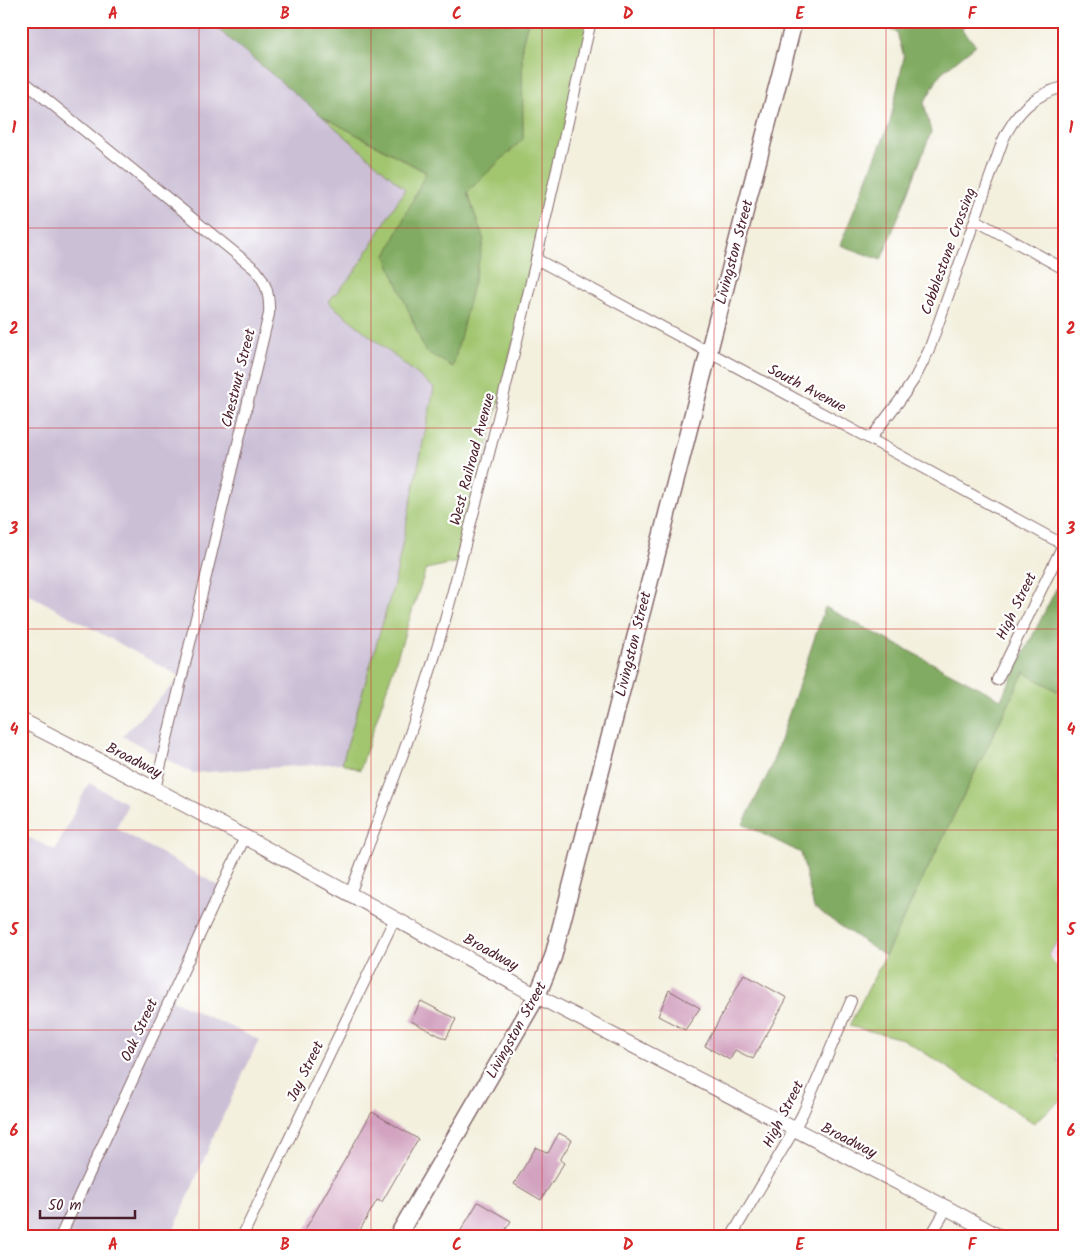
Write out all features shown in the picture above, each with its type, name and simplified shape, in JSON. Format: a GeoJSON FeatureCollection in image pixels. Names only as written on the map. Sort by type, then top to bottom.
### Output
{"type":"FeatureCollection","features":[{"type":"Feature","properties":{"kind":"main road","name":"Livingston Street"},"geometry":{"type":"LineString","coordinates":[[397,1237],[537,996],[553,957],[794,21]]}},
{"type":"Feature","properties":{"kind":"street","name":"West Railroad Avenue"},"geometry":{"type":"LineString","coordinates":[[350,894],[402,758],[426,687],[444,624],[486,470],[591,21]]}},
{"type":"Feature","properties":{"kind":"street","name":"Chestnut Street"},"geometry":{"type":"LineString","coordinates":[[21,79],[256,270],[263,279],[268,291],[270,302],[269,314],[155,789]]}},
{"type":"Feature","properties":{"kind":"street","name":"Cobblestone Crossing"},"geometry":{"type":"LineString","coordinates":[[870,439],[915,378],[929,350],[1003,140],[1011,124],[1022,110],[1036,99],[1064,87]]}},
{"type":"Feature","properties":{"kind":"street"},"geometry":{"type":"LineString","coordinates":[[975,220],[1064,270]]}},
{"type":"Feature","properties":{"kind":"street","name":"South Avenue"},"geometry":{"type":"LineString","coordinates":[[536,259],[1063,545]]}},
{"type":"Feature","properties":{"kind":"street","name":"High Street"},"geometry":{"type":"LineString","coordinates":[[997,680],[1063,545]]}},
{"type":"Feature","properties":{"kind":"street","name":"Broadway"},"geometry":{"type":"LineString","coordinates":[[21,720],[245,836],[537,996],[1000,1237]]}},
{"type":"Feature","properties":{"kind":"street","name":"Oak Street"},"geometry":{"type":"LineString","coordinates":[[60,1237],[245,836]]}},
{"type":"Feature","properties":{"kind":"street","name":"Jay Street"},"geometry":{"type":"LineString","coordinates":[[242,1237],[395,918]]}},
{"type":"Feature","properties":{"kind":"street","name":"High Street"},"geometry":{"type":"LineString","coordinates":[[731,1237],[794,1130],[851,1001]]}},
{"type":"Feature","properties":{"kind":"street"},"geometry":{"type":"LineString","coordinates":[[930,1237],[947,1208]]}},
{"type":"Feature","properties":{"kind":"shaded area"},"geometry":{"type":"Polygon","coordinates":[[[21,21],[208,21],[322,116],[405,189],[355,272],[328,302],[435,388],[395,580],[342,763],[193,773],[122,736],[181,677],[21,590],[21,21]]]}},
{"type":"Feature","properties":{"kind":"shaded area"},"geometry":{"type":"Polygon","coordinates":[[[89,783],[128,804],[116,828],[221,887],[172,1000],[259,1040],[215,1133],[171,1237],[21,1237],[21,834],[55,850],[89,783]]]}},
{"type":"Feature","properties":{"kind":"shaded area"},"geometry":{"type":"Polygon","coordinates":[[[1064,932],[1064,965],[1048,955],[1064,932]]]}},
{"type":"Feature","properties":{"kind":"green space"},"geometry":{"type":"Polygon","coordinates":[[[208,21],[528,21],[522,45],[523,139],[467,192],[484,240],[453,367],[425,351],[386,256],[426,172],[322,116],[208,21]]]}},
{"type":"Feature","properties":{"kind":"green space"},"geometry":{"type":"Polygon","coordinates":[[[528,21],[593,21],[459,562],[426,569],[360,770],[342,763],[395,580],[434,388],[328,302],[355,272],[405,189],[322,116],[427,173],[386,256],[484,240],[467,192],[523,139],[522,45],[528,21]]]}},
{"type":"Feature","properties":{"kind":"green space"},"geometry":{"type":"Polygon","coordinates":[[[878,21],[964,21],[962,30],[976,45],[941,73],[924,103],[931,132],[881,260],[840,245],[890,122],[904,57],[897,33],[878,21]]]}},
{"type":"Feature","properties":{"kind":"green space"},"geometry":{"type":"Polygon","coordinates":[[[1064,573],[1064,695],[1024,672],[885,956],[814,908],[801,853],[743,824],[770,770],[825,607],[1001,699],[1064,573]]]}},
{"type":"Feature","properties":{"kind":"green space"},"geometry":{"type":"Polygon","coordinates":[[[1024,672],[1064,695],[1064,932],[1048,955],[1064,977],[1064,1049],[1056,1054],[1064,1082],[1064,1097],[1034,1123],[903,1039],[849,1026],[1024,672]]]}},
{"type":"Feature","properties":{"kind":"building"},"geometry":{"type":"Polygon","coordinates":[[[744,974],[787,998],[753,1059],[735,1050],[730,1060],[705,1046],[744,974]]]}},
{"type":"Feature","properties":{"kind":"building"},"geometry":{"type":"Polygon","coordinates":[[[669,990],[700,1008],[685,1030],[658,1016],[669,990]]]}},
{"type":"Feature","properties":{"kind":"building"},"geometry":{"type":"Polygon","coordinates":[[[421,1001],[456,1019],[446,1039],[411,1021],[421,1001]]]}},
{"type":"Feature","properties":{"kind":"building"},"geometry":{"type":"Polygon","coordinates":[[[372,1112],[418,1139],[382,1202],[377,1200],[356,1237],[301,1237],[372,1112]]]}},
{"type":"Feature","properties":{"kind":"building"},"geometry":{"type":"Polygon","coordinates":[[[559,1133],[572,1140],[560,1160],[564,1163],[541,1200],[514,1184],[536,1147],[548,1153],[559,1133]]]}},
{"type":"Feature","properties":{"kind":"building"},"geometry":{"type":"Polygon","coordinates":[[[478,1202],[511,1221],[501,1237],[457,1237],[478,1202]]]}}]}
